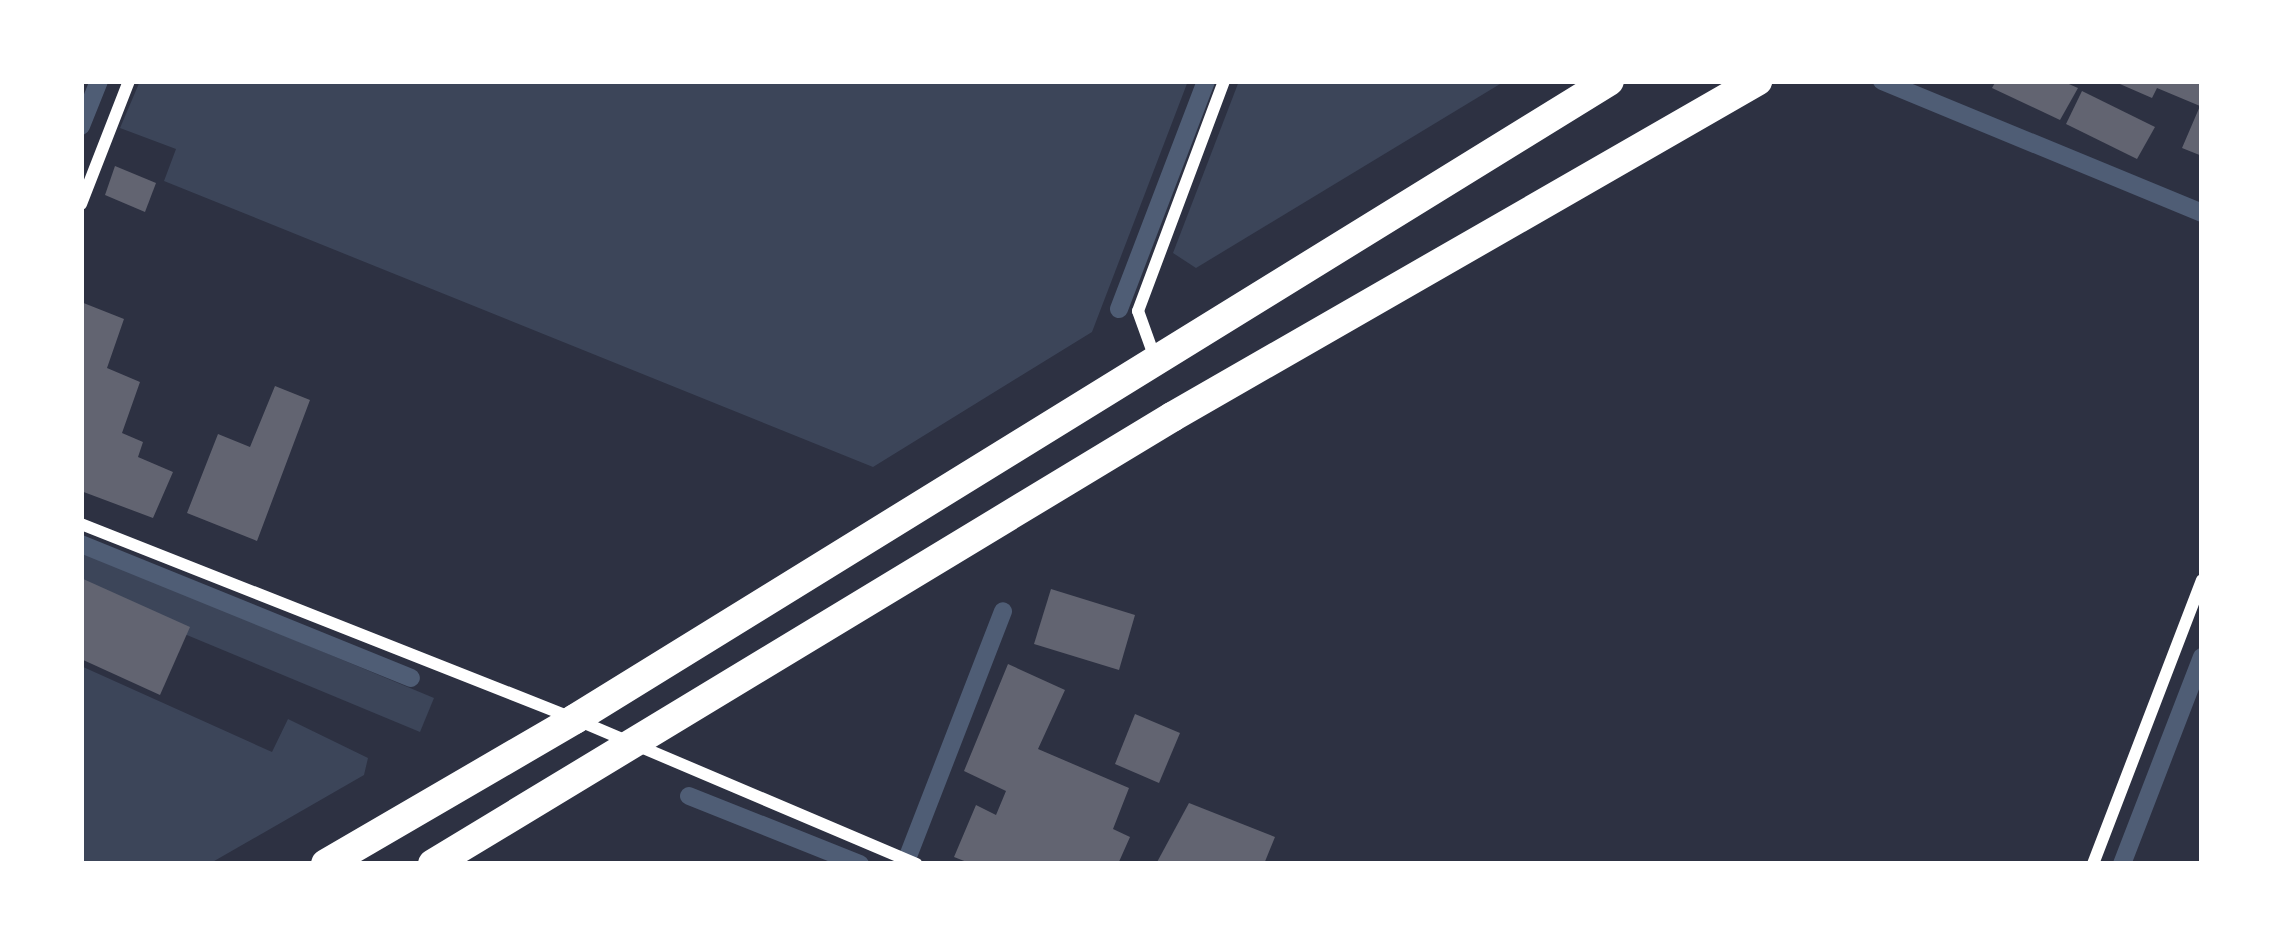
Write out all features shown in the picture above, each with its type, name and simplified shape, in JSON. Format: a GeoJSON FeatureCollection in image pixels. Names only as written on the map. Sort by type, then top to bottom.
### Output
{"type":"FeatureCollection","features":[{"type":"Feature","properties":{"kind":"main road"},"geometry":{"type":"LineString","coordinates":[[326,864],[575,719],[1609,81]]}},
{"type":"Feature","properties":{"kind":"main road"},"geometry":{"type":"LineString","coordinates":[[433,864],[1172,417],[1757,81]]}},
{"type":"Feature","properties":{"kind":"street"},"geometry":{"type":"LineString","coordinates":[[81,204],[129,81]]}},
{"type":"Feature","properties":{"kind":"street"},"geometry":{"type":"LineString","coordinates":[[1156,361],[1138,311],[1224,81]]}},
{"type":"Feature","properties":{"kind":"street"},"geometry":{"type":"LineString","coordinates":[[81,524],[575,719],[915,864]]}},
{"type":"Feature","properties":{"kind":"street"},"geometry":{"type":"LineString","coordinates":[[2093,864],[2202,580]]}},
{"type":"Feature","properties":{"kind":"shaded area"},"geometry":{"type":"Polygon","coordinates":[[[140,81],[1188,81],[1092,332],[873,467],[164,181],[176,149],[120,128],[140,81]]]}},
{"type":"Feature","properties":{"kind":"shaded area"},"geometry":{"type":"Polygon","coordinates":[[[1239,81],[1505,81],[1196,268],[1173,253],[1239,81]]]}},
{"type":"Feature","properties":{"kind":"shaded area"},"geometry":{"type":"Polygon","coordinates":[[[81,551],[434,698],[420,732],[81,591],[81,551]]]}},
{"type":"Feature","properties":{"kind":"shaded area"},"geometry":{"type":"Polygon","coordinates":[[[81,666],[272,752],[288,719],[368,758],[364,775],[209,864],[81,864],[81,666]]]}},
{"type":"Feature","properties":{"kind":"building"},"geometry":{"type":"Polygon","coordinates":[[[1996,81],[2062,81],[2078,88],[2060,120],[1992,88],[1996,81]]]}},
{"type":"Feature","properties":{"kind":"building"},"geometry":{"type":"Polygon","coordinates":[[[2113,81],[2202,81],[2202,156],[2182,148],[2200,106],[2157,88],[2152,98],[2113,81]]]}},
{"type":"Feature","properties":{"kind":"building"},"geometry":{"type":"Polygon","coordinates":[[[2082,91],[2155,127],[2137,159],[2066,124],[2082,91]]]}},
{"type":"Feature","properties":{"kind":"building"},"geometry":{"type":"Polygon","coordinates":[[[115,166],[156,183],[145,212],[105,195],[115,166]]]}},
{"type":"Feature","properties":{"kind":"building"},"geometry":{"type":"Polygon","coordinates":[[[81,302],[124,319],[107,368],[140,382],[122,433],[143,442],[138,457],[173,472],[153,518],[81,491],[81,302]]]}},
{"type":"Feature","properties":{"kind":"building"},"geometry":{"type":"Polygon","coordinates":[[[275,386],[310,400],[257,541],[187,513],[218,434],[250,447],[275,386]]]}},
{"type":"Feature","properties":{"kind":"building"},"geometry":{"type":"Polygon","coordinates":[[[81,578],[190,627],[160,695],[81,659],[81,578]]]}},
{"type":"Feature","properties":{"kind":"building"},"geometry":{"type":"Polygon","coordinates":[[[1051,589],[1135,615],[1119,670],[1034,644],[1051,589]]]}},
{"type":"Feature","properties":{"kind":"building"},"geometry":{"type":"Polygon","coordinates":[[[1008,664],[1065,690],[1038,749],[1129,788],[1113,829],[1130,837],[1118,864],[972,864],[954,857],[976,805],[996,815],[1006,791],[964,771],[1008,664]]]}},
{"type":"Feature","properties":{"kind":"building"},"geometry":{"type":"Polygon","coordinates":[[[1135,714],[1180,733],[1159,783],[1115,764],[1135,714]]]}},
{"type":"Feature","properties":{"kind":"building"},"geometry":{"type":"Polygon","coordinates":[[[1189,803],[1275,837],[1264,864],[1156,864],[1189,803]]]}},
{"type":"Feature","properties":{"kind":"waterway"},"geometry":{"type":"LineString","coordinates":[[81,126],[99,81]]}},
{"type":"Feature","properties":{"kind":"waterway"},"geometry":{"type":"LineString","coordinates":[[1119,309],[1206,81]]}},
{"type":"Feature","properties":{"kind":"waterway"},"geometry":{"type":"LineString","coordinates":[[1882,81],[2202,213]]}},
{"type":"Feature","properties":{"kind":"waterway"},"geometry":{"type":"LineString","coordinates":[[81,544],[411,678]]}},
{"type":"Feature","properties":{"kind":"waterway"},"geometry":{"type":"LineString","coordinates":[[905,864],[1003,611]]}},
{"type":"Feature","properties":{"kind":"waterway"},"geometry":{"type":"LineString","coordinates":[[2122,864],[2202,657]]}},
{"type":"Feature","properties":{"kind":"waterway"},"geometry":{"type":"LineString","coordinates":[[689,796],[860,864]]}}]}
